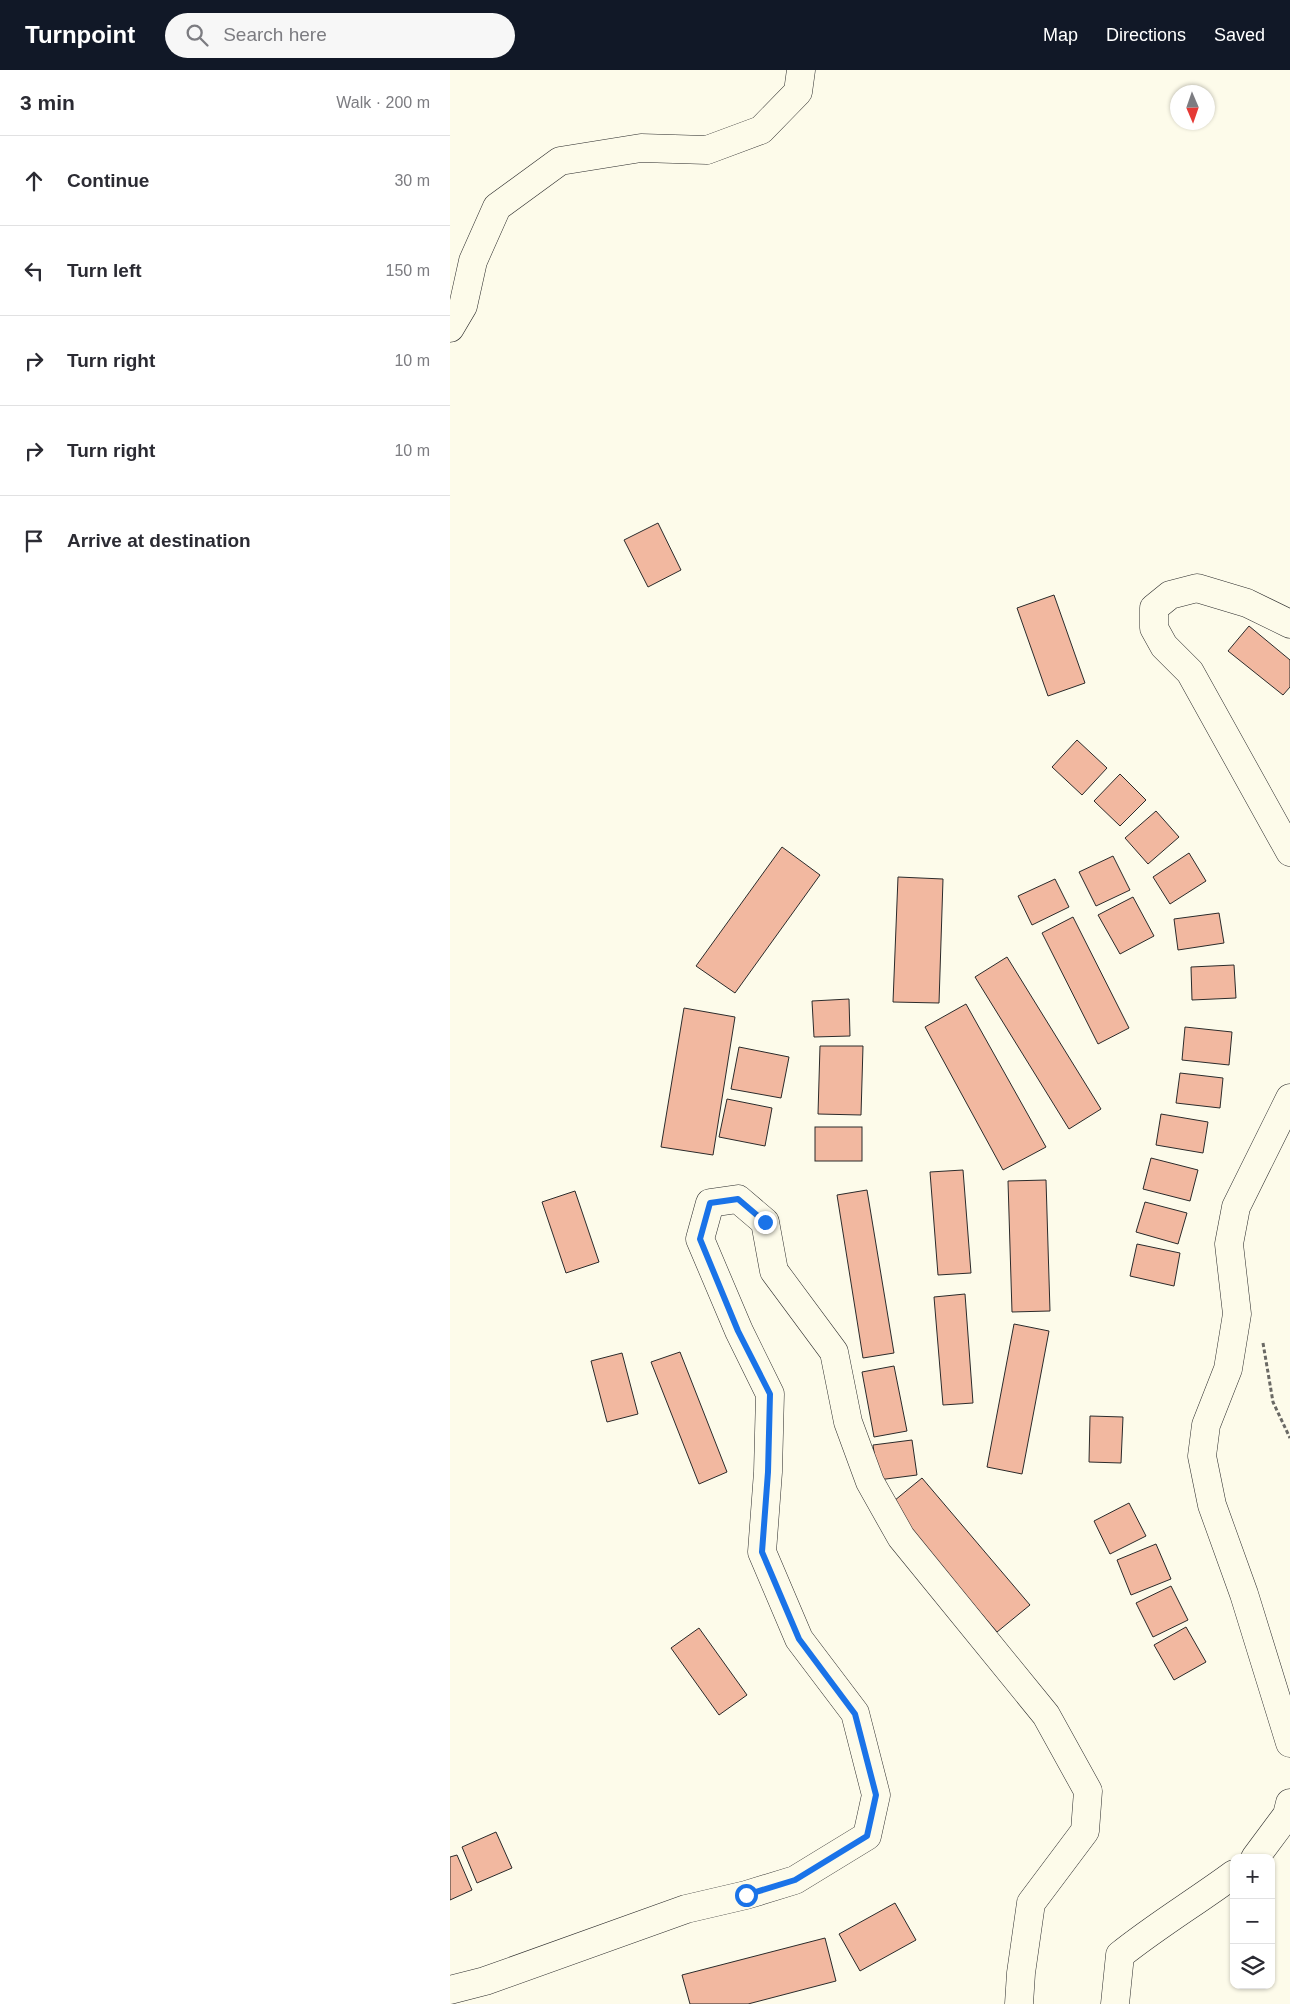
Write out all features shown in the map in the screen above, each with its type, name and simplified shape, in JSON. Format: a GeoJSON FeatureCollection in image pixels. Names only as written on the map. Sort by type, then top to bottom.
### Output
{"type":"FeatureCollection","features":[{"type":"Feature","properties":{"kind":"street"},"geometry":{"type":"LineString","coordinates":[[450,328],[463,306],[473,261],[497,207],[560,161],[642,148],[707,150],[761,130],[798,92],[801,70]]}},
{"type":"Feature","properties":{"kind":"street"},"geometry":{"type":"LineString","coordinates":[[1290,624],[1247,603],[1197,588],[1170,594],[1154,608],[1154,628],[1164,646],[1190,672],[1290,852]]}},
{"type":"Feature","properties":{"kind":"street"},"geometry":{"type":"LineString","coordinates":[[1290,1098],[1236,1207],[1229,1244],[1236,1314],[1235,1326],[1228,1369],[1206,1425],[1202,1456],[1212,1505],[1244,1594],[1290,1743]]}},
{"type":"Feature","properties":{"kind":"street"},"geometry":{"type":"LineString","coordinates":[[450,1990],[485,1981],[686,1908],[746,1895],[795,1880],[867,1836],[876,1795],[855,1714],[799,1639],[762,1552],[768,1472],[770,1394],[738,1331],[700,1239],[710,1203],[738,1199],[765,1222],[774,1271],[834,1352],[848,1422],[854,1439],[870,1482],[901,1537],[1046,1715],[1088,1791],[1085,1831],[1031,1903],[1021,1973],[1019,2004]]}},
{"type":"Feature","properties":{"kind":"street"},"geometry":{"type":"LineString","coordinates":[[1258,1854],[1287,1815],[1290,1803]]}},
{"type":"Feature","properties":{"kind":"street"},"geometry":{"type":"LineString","coordinates":[[1115,2004],[1120,1955],[1146,1934],[1197,1902],[1230,1877]]}},
{"type":"Feature","properties":{"kind":"path"},"geometry":{"type":"LineString","coordinates":[[1235,1326],[1262,1337],[1273,1402],[1290,1438]]}},
{"type":"Feature","properties":{"kind":"building"},"geometry":{"type":"Polygon","coordinates":[[[658,523],[681,570],[648,587],[624,540],[658,523]]]}},
{"type":"Feature","properties":{"kind":"building"},"geometry":{"type":"Polygon","coordinates":[[[1054,595],[1085,683],[1048,696],[1017,608],[1054,595]]]}},
{"type":"Feature","properties":{"kind":"building"},"geometry":{"type":"Polygon","coordinates":[[[1249,626],[1290,660],[1290,687],[1283,695],[1228,651],[1249,626]]]}},
{"type":"Feature","properties":{"kind":"building"},"geometry":{"type":"Polygon","coordinates":[[[1077,740],[1107,768],[1082,795],[1052,767],[1077,740]]]}},
{"type":"Feature","properties":{"kind":"building"},"geometry":{"type":"Polygon","coordinates":[[[1120,774],[1146,800],[1120,826],[1094,801],[1120,774]]]}},
{"type":"Feature","properties":{"kind":"building"},"geometry":{"type":"Polygon","coordinates":[[[1156,811],[1179,837],[1148,864],[1125,838],[1156,811]]]}},
{"type":"Feature","properties":{"kind":"building"},"geometry":{"type":"Polygon","coordinates":[[[782,847],[820,875],[735,993],[696,966],[782,847]]]}},
{"type":"Feature","properties":{"kind":"building"},"geometry":{"type":"Polygon","coordinates":[[[1189,853],[1206,881],[1170,904],[1153,877],[1189,853]]]}},
{"type":"Feature","properties":{"kind":"building"},"geometry":{"type":"Polygon","coordinates":[[[1113,856],[1130,890],[1096,906],[1079,872],[1113,856]]]}},
{"type":"Feature","properties":{"kind":"building"},"geometry":{"type":"Polygon","coordinates":[[[898,877],[943,879],[939,1003],[893,1002],[898,877]]]}},
{"type":"Feature","properties":{"kind":"building"},"geometry":{"type":"Polygon","coordinates":[[[1055,879],[1069,907],[1032,925],[1018,896],[1055,879]]]}},
{"type":"Feature","properties":{"kind":"building"},"geometry":{"type":"Polygon","coordinates":[[[1133,897],[1154,936],[1120,954],[1098,915],[1133,897]]]}},
{"type":"Feature","properties":{"kind":"building"},"geometry":{"type":"Polygon","coordinates":[[[1219,913],[1224,943],[1178,950],[1174,919],[1219,913]]]}},
{"type":"Feature","properties":{"kind":"building"},"geometry":{"type":"Polygon","coordinates":[[[1073,917],[1129,1028],[1098,1044],[1042,933],[1073,917]]]}},
{"type":"Feature","properties":{"kind":"building"},"geometry":{"type":"Polygon","coordinates":[[[1007,957],[1101,1109],[1069,1129],[975,977],[1007,957]]]}},
{"type":"Feature","properties":{"kind":"building"},"geometry":{"type":"Polygon","coordinates":[[[1234,965],[1236,998],[1192,1000],[1191,967],[1234,965]]]}},
{"type":"Feature","properties":{"kind":"building"},"geometry":{"type":"Polygon","coordinates":[[[849,999],[850,1036],[814,1037],[812,1001],[849,999]]]}},
{"type":"Feature","properties":{"kind":"building"},"geometry":{"type":"Polygon","coordinates":[[[966,1004],[1046,1147],[1003,1170],[925,1027],[966,1004]]]}},
{"type":"Feature","properties":{"kind":"building"},"geometry":{"type":"Polygon","coordinates":[[[684,1008],[735,1017],[713,1155],[661,1147],[684,1008]]]}},
{"type":"Feature","properties":{"kind":"building"},"geometry":{"type":"Polygon","coordinates":[[[1185,1027],[1232,1032],[1229,1065],[1182,1060],[1185,1027]]]}},
{"type":"Feature","properties":{"kind":"building"},"geometry":{"type":"Polygon","coordinates":[[[820,1046],[863,1046],[861,1115],[818,1114],[820,1046]]]}},
{"type":"Feature","properties":{"kind":"building"},"geometry":{"type":"Polygon","coordinates":[[[739,1047],[789,1057],[781,1098],[731,1089],[739,1047]]]}},
{"type":"Feature","properties":{"kind":"building"},"geometry":{"type":"Polygon","coordinates":[[[1180,1073],[1223,1078],[1220,1108],[1176,1103],[1180,1073]]]}},
{"type":"Feature","properties":{"kind":"building"},"geometry":{"type":"Polygon","coordinates":[[[727,1099],[772,1108],[765,1146],[719,1137],[727,1099]]]}},
{"type":"Feature","properties":{"kind":"building"},"geometry":{"type":"Polygon","coordinates":[[[1161,1114],[1208,1122],[1203,1153],[1156,1145],[1161,1114]]]}},
{"type":"Feature","properties":{"kind":"building"},"geometry":{"type":"Polygon","coordinates":[[[815,1127],[862,1127],[862,1161],[815,1161],[815,1127]]]}},
{"type":"Feature","properties":{"kind":"building"},"geometry":{"type":"Polygon","coordinates":[[[1151,1158],[1198,1170],[1190,1201],[1143,1189],[1151,1158]]]}},
{"type":"Feature","properties":{"kind":"building"},"geometry":{"type":"Polygon","coordinates":[[[963,1170],[971,1273],[938,1275],[930,1172],[963,1170]]]}},
{"type":"Feature","properties":{"kind":"building"},"geometry":{"type":"Polygon","coordinates":[[[1046,1180],[1050,1311],[1012,1312],[1008,1181],[1046,1180]]]}},
{"type":"Feature","properties":{"kind":"building"},"geometry":{"type":"Polygon","coordinates":[[[867,1190],[894,1353],[863,1358],[837,1195],[867,1190]]]}},
{"type":"Feature","properties":{"kind":"building"},"geometry":{"type":"Polygon","coordinates":[[[575,1191],[599,1262],[566,1273],[542,1202],[575,1191]]]}},
{"type":"Feature","properties":{"kind":"building"},"geometry":{"type":"Polygon","coordinates":[[[1145,1202],[1187,1213],[1178,1244],[1136,1232],[1145,1202]]]}},
{"type":"Feature","properties":{"kind":"building"},"geometry":{"type":"Polygon","coordinates":[[[1137,1244],[1180,1253],[1174,1286],[1130,1276],[1137,1244]]]}},
{"type":"Feature","properties":{"kind":"building"},"geometry":{"type":"Polygon","coordinates":[[[965,1294],[973,1403],[943,1405],[934,1297],[965,1294]]]}},
{"type":"Feature","properties":{"kind":"building"},"geometry":{"type":"Polygon","coordinates":[[[1014,1324],[1049,1331],[1022,1474],[987,1467],[1014,1324]]]}},
{"type":"Feature","properties":{"kind":"building"},"geometry":{"type":"Polygon","coordinates":[[[680,1352],[727,1472],[699,1484],[651,1362],[680,1352]]]}},
{"type":"Feature","properties":{"kind":"building"},"geometry":{"type":"Polygon","coordinates":[[[622,1353],[638,1414],[607,1422],[591,1361],[622,1353]]]}},
{"type":"Feature","properties":{"kind":"building"},"geometry":{"type":"Polygon","coordinates":[[[894,1366],[907,1431],[874,1437],[862,1372],[894,1366]]]}},
{"type":"Feature","properties":{"kind":"building"},"geometry":{"type":"Polygon","coordinates":[[[1090,1416],[1123,1417],[1121,1463],[1089,1462],[1090,1416]]]}},
{"type":"Feature","properties":{"kind":"building"},"geometry":{"type":"Polygon","coordinates":[[[912,1440],[917,1475],[878,1480],[873,1445],[912,1440]]]}},
{"type":"Feature","properties":{"kind":"building"},"geometry":{"type":"Polygon","coordinates":[[[922,1478],[1030,1605],[997,1632],[889,1505],[922,1478]]]}},
{"type":"Feature","properties":{"kind":"building"},"geometry":{"type":"Polygon","coordinates":[[[1129,1503],[1146,1536],[1110,1554],[1094,1521],[1129,1503]]]}},
{"type":"Feature","properties":{"kind":"building"},"geometry":{"type":"Polygon","coordinates":[[[1156,1544],[1171,1579],[1131,1595],[1117,1560],[1156,1544]]]}},
{"type":"Feature","properties":{"kind":"building"},"geometry":{"type":"Polygon","coordinates":[[[1171,1586],[1188,1620],[1153,1637],[1136,1603],[1171,1586]]]}},
{"type":"Feature","properties":{"kind":"building"},"geometry":{"type":"Polygon","coordinates":[[[1186,1627],[1206,1662],[1174,1680],[1154,1645],[1186,1627]]]}},
{"type":"Feature","properties":{"kind":"building"},"geometry":{"type":"Polygon","coordinates":[[[699,1628],[747,1695],[719,1715],[671,1648],[699,1628]]]}},
{"type":"Feature","properties":{"kind":"building"},"geometry":{"type":"Polygon","coordinates":[[[496,1832],[512,1868],[477,1883],[462,1847],[496,1832]]]}},
{"type":"Feature","properties":{"kind":"building"},"geometry":{"type":"Polygon","coordinates":[[[457,1855],[472,1890],[450,1900],[450,1857],[457,1855]]]}},
{"type":"Feature","properties":{"kind":"building"},"geometry":{"type":"Polygon","coordinates":[[[895,1903],[916,1940],[860,1971],[839,1934],[895,1903]]]}},
{"type":"Feature","properties":{"kind":"building"},"geometry":{"type":"Polygon","coordinates":[[[825,1938],[836,1981],[748,2004],[690,2004],[682,1975],[825,1938]]]}},
{"type":"Feature","properties":{"kind":"route"},"geometry":{"type":"LineString","coordinates":[[746,1895],[795,1880],[867,1836],[876,1795],[855,1714],[799,1639],[762,1552],[768,1472],[770,1394],[738,1331],[700,1239],[710,1203],[738,1199],[765,1222]]}}]}
